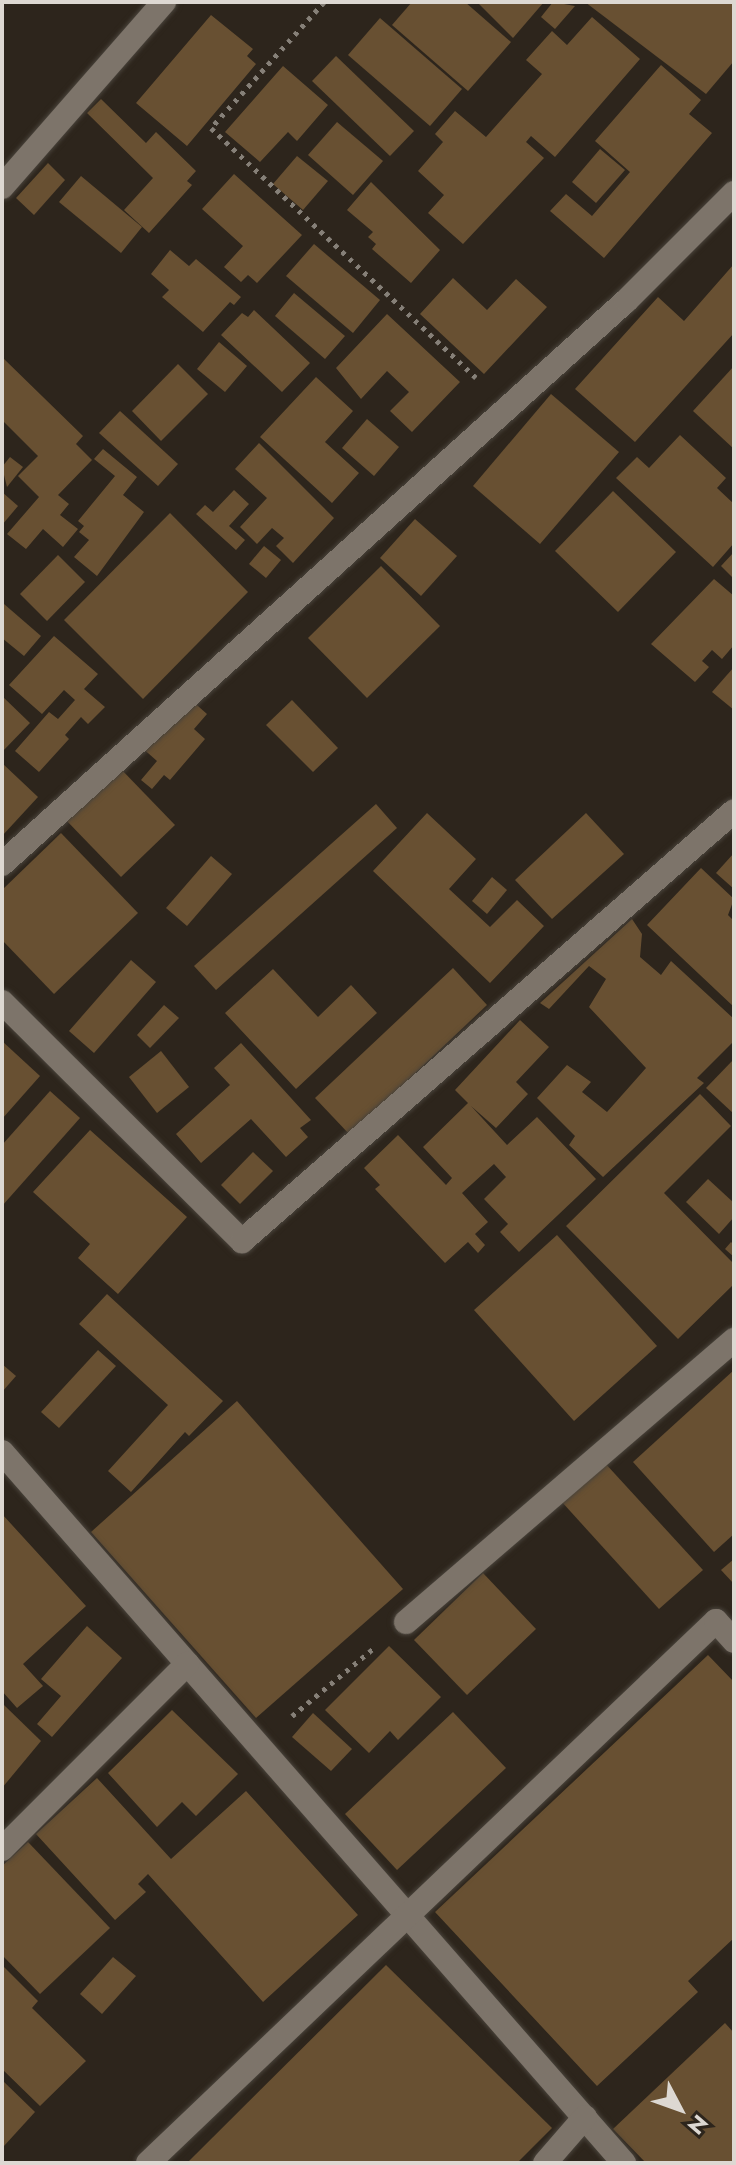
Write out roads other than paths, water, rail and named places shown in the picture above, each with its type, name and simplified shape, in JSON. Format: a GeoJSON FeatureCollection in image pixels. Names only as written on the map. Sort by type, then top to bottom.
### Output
{"type":"FeatureCollection","features":[{"type":"Feature","properties":{"kind":"street"},"geometry":{"type":"LineString","coordinates":[[2,187],[164,2]]}},
{"type":"Feature","properties":{"kind":"street"},"geometry":{"type":"LineString","coordinates":[[2,864],[506,406],[626,301],[734,193]]}},
{"type":"Feature","properties":{"kind":"street"},"geometry":{"type":"LineString","coordinates":[[2,1002],[242,1241],[734,811]]}},
{"type":"Feature","properties":{"kind":"street"},"geometry":{"type":"LineString","coordinates":[[406,1622],[734,1340]]}},
{"type":"Feature","properties":{"kind":"street"},"geometry":{"type":"LineString","coordinates":[[2,1452],[624,2163]]}},
{"type":"Feature","properties":{"kind":"street"},"geometry":{"type":"LineString","coordinates":[[148,2163],[716,1621],[734,1641]]}},
{"type":"Feature","properties":{"kind":"street"},"geometry":{"type":"LineString","coordinates":[[2,1849],[187,1664]]}},
{"type":"Feature","properties":{"kind":"street"},"geometry":{"type":"LineString","coordinates":[[545,2163],[585,2117]]}}]}
